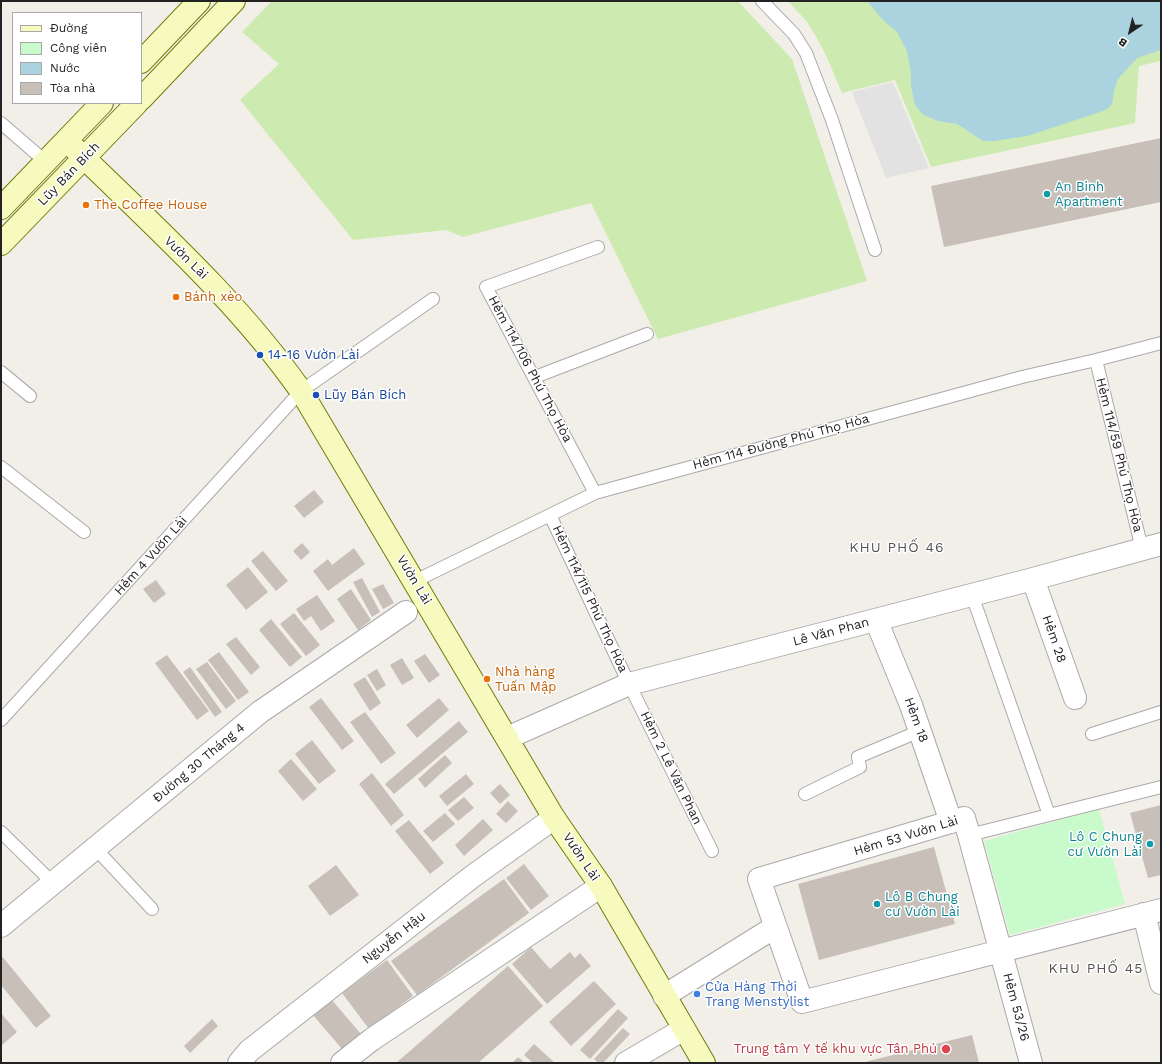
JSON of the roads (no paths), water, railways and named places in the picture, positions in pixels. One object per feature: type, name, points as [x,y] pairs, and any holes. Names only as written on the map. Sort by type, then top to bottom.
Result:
[{"type":"street","points":[[142,61],[199,1]]},
{"type":"street","points":[[142,98],[234,1]]},
{"type":"street","points":[[1,208],[101,104]]},
{"type":"street","name":"Lũy Bán Bích","points":[[1,244],[136,104]]},
{"type":"street","name":"Vườn Lài","points":[[67,141],[226,298],[280,360],[301,391],[415,581],[554,818],[601,886],[704,1063]]},
{"type":"street","name":"Lê Văn Phan","points":[[507,738],[629,684],[1033,579],[1155,550]]},
{"type":"street","name":"Hẻm 28","points":[[1033,579],[1075,698]]},
{"type":"street","name":"Đường 30 Tháng 4","points":[[1,926],[260,712],[406,612]]},
{"type":"street","name":"Hẻm 18","points":[[876,620],[960,829],[1000,951]]},
{"type":"street","name":"Nguyễn Hậu","points":[[239,1063],[249,1051],[448,896],[554,818]]},
{"type":"street","name":"Hẻm 53 Vườn Lài","points":[[960,829],[759,879],[802,1002],[1152,912]]},
{"type":"street","points":[[342,1063],[371,1040],[601,886]]},
{"type":"street","points":[[1152,912],[1161,984]]},
{"type":"street","points":[[664,996],[775,927]]},
{"type":"street","name":"Hẻm 53/26","points":[[1000,951],[1031,1063]]},
{"type":"street","points":[[626,1063],[684,1029]]},
{"type":"lane","points":[[762,1],[794,34],[806,53],[832,120],[875,250]]},
{"type":"lane","points":[[1,123],[46,162]]},
{"type":"lane","name":"Hẻm 114/106 Phú Thọ Hòa","points":[[595,493],[535,377],[486,287],[598,247]]},
{"type":"lane","name":"Hẻm 4 Vườn Lài","points":[[1,720],[301,391],[433,299]]},
{"type":"lane","points":[[535,377],[647,334]]},
{"type":"lane","name":"Hẻm 114 Đường Phú Thọ Hòa","points":[[415,581],[595,493],[1022,377],[1161,343]]},
{"type":"lane","name":"Hẻm 114/59 Phú Thọ Hòa","points":[[1096,360],[1155,550]]},
{"type":"lane","points":[[1,372],[30,396]]},
{"type":"lane","points":[[1,467],[84,532]]},
{"type":"lane","name":"Hẻm 114/115 Phú Thọ Hòa","points":[[550,515],[629,684]]},
{"type":"lane","points":[[972,595],[1049,815]]},
{"type":"lane","name":"Hẻm 2 Lê Văn Phan","points":[[629,684],[712,851]]},
{"type":"lane","points":[[1092,734],[1161,712]]},
{"type":"lane","points":[[805,794],[860,767],[858,757],[920,731]]},
{"type":"lane","name":"Hẻm 53 Vườn Lài","points":[[960,829],[1049,815],[1161,788]]},
{"type":"lane","points":[[1,832],[53,883]]},
{"type":"lane","points":[[96,848],[152,909]]},
{"type":"water","points":[[867,1],[1161,1],[1161,50],[1137,58],[1118,79],[1112,104],[1106,110],[1027,136],[995,141],[983,141],[957,124],[938,121],[924,115],[915,105],[907,51],[897,32],[883,20]]},
{"type":"place","name":"An Binh Apartment","points":[[1047,194]]},
{"type":"place","name":"The Coffee House","points":[[86,205]]},
{"type":"place","name":"Bánh xèo","points":[[176,297]]},
{"type":"place","name":"14-16 Vườn Lài","points":[[260,355]]},
{"type":"place","name":"Lũy Bán Bích","points":[[316,395]]},
{"type":"place","name":"Nhà hàng Tuấn Mập","points":[[487,679]]},
{"type":"place","name":"Lô C Chung cư Vườn Lài","points":[[1150,844]]},
{"type":"place","name":"Lô B Chung cư Vườn Lài","points":[[877,904]]},
{"type":"place","name":"Cửa Hàng Thời Trang Menstylist","points":[[697,994]]},
{"type":"place","name":"Trung tâm Y tế khu vực Tân Phú","points":[[946,1049]]},
{"type":"district","name":"KHU PHỐ 46","points":[[897,548]]},
{"type":"district","name":"KHU PHỐ 45","points":[[1096,969]]}]
